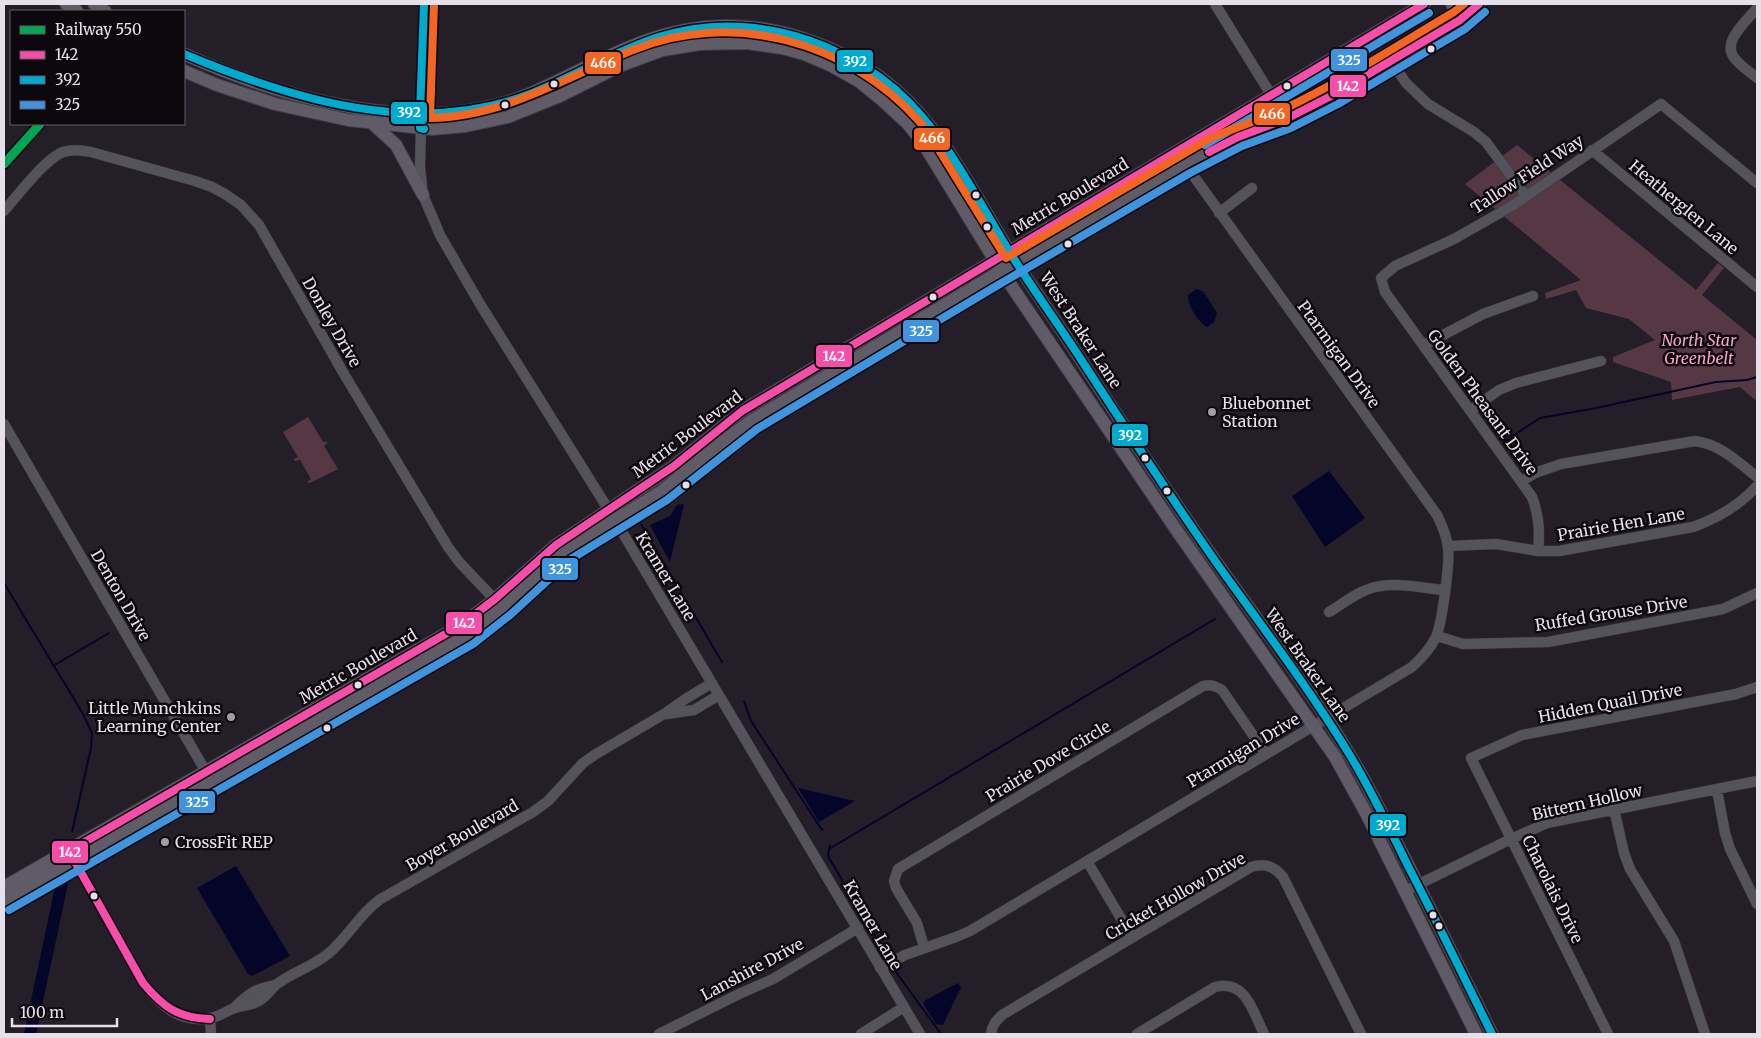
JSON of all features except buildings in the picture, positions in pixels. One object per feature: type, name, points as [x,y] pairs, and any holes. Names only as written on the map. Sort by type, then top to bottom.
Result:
[{"type":"main road","name":"Metric Boulevard","points":[[4,901],[72,856],[209,777],[448,648],[499,604],[556,544],[612,515],[730,419],[806,381],[999,266],[1272,94],[1424,4]]},
{"type":"main road","points":[[1452,4],[1460,20]]},
{"type":"main road","name":"Metric Boulevard","points":[[1013,257],[1238,137],[1286,119],[1333,95],[1460,20],[1479,4]]},
{"type":"main road","name":"West Braker Lane","points":[[185,54],[222,71],[286,93],[321,101],[368,110],[420,113],[469,112],[494,107],[533,93],[592,63],[642,41],[681,30],[722,26],[753,28],[799,37],[836,51],[862,65],[894,88],[927,121],[945,144],[1013,257],[1188,522],[1327,719],[1372,793],[1492,1034]]},
{"type":"main road","points":[[779,48],[782,33]]},
{"type":"main road","points":[[797,52],[799,37]]},
{"type":"main road","name":"West Braker Lane","points":[[185,71],[217,86],[275,104],[348,120],[420,128],[466,126],[508,117],[560,96],[620,66],[663,50],[690,45],[747,43],[779,48],[797,52],[830,65],[860,82],[908,123],[923,143],[999,266],[1086,397],[1175,528],[1314,725],[1352,785],[1476,1034]]},
{"type":"main road","points":[[592,63],[600,76]]},
{"type":"main road","points":[[217,86],[222,71]]},
{"type":"main road","points":[[373,124],[396,145],[423,195]]},
{"type":"main road","points":[[1086,397],[1101,390]]},
{"type":"main road","points":[[1175,528],[1188,522]]},
{"type":"main road","name":"Metric Boulevard","points":[[4,887],[72,856]]},
{"type":"street","name":"Kramer Lane","points":[[424,4],[420,167],[423,195],[440,235],[612,515],[920,1034]]},
{"type":"street","points":[[1215,4],[1286,119]]},
{"type":"street","points":[[1757,8],[1732,38],[1730,50],[1736,60],[1757,78]]},
{"type":"street","points":[[1390,61],[1406,83],[1428,104],[1474,132],[1486,142],[1526,196]]},
{"type":"street","name":"Tallow Field Way","points":[[1381,278],[1395,266],[1454,238],[1512,206],[1661,104],[1757,183]]},
{"type":"street","name":"Donley Drive","points":[[4,211],[45,165],[63,152],[84,150],[195,181],[226,194],[250,214],[276,254],[344,374],[448,547],[460,563],[499,604]]},
{"type":"street","name":"Heatherglen Lane","points":[[1592,150],[1757,287]]},
{"type":"street","name":"Ptarmigan Drive","points":[[880,968],[924,947],[970,931],[1327,719],[1412,667],[1424,657],[1437,636],[1448,546],[1444,529],[1437,515],[1185,164]]},
{"type":"street","points":[[1220,213],[1252,188]]},
{"type":"street","name":"Golden Pheasant Drive","points":[[1381,278],[1385,292],[1532,497],[1538,515],[1540,533],[1538,551]]},
{"type":"street","points":[[1424,345],[1482,314],[1533,296]]},
{"type":"street","points":[[1471,410],[1499,390],[1516,383],[1601,361]]},
{"type":"street","name":"Denton Drive","points":[[4,424],[209,777]]},
{"type":"street","points":[[1522,481],[1542,470],[1561,464],[1695,441],[1706,442],[1732,456],[1757,477]]},
{"type":"street","name":"Prairie Hen Lane","points":[[1448,546],[1496,544],[1538,551],[1559,551],[1693,527],[1735,507],[1757,486]]},
{"type":"street","points":[[1329,612],[1366,590],[1377,587],[1398,586],[1444,590]]},
{"type":"street","name":"Ruffed Grouse Drive","points":[[1437,636],[1463,644],[1548,642],[1724,609],[1757,593]]},
{"type":"street","name":"Boyer Boulevard","points":[[210,1019],[234,1008],[246,995],[258,988],[276,985],[328,954],[357,920],[379,900],[533,812],[548,801],[583,763],[592,756],[664,714],[686,698],[712,683]]},
{"type":"street","name":"Prairie Dove Circle","points":[[924,947],[917,923],[896,888],[894,881],[898,869],[1203,686],[1210,684],[1222,690],[1266,754]]},
{"type":"street","name":"Hidden Quail Drive","points":[[1471,758],[1522,735],[1736,694],[1757,687]]},
{"type":"street","name":"Boyer Boulevard","points":[[664,714],[694,710],[719,695]]},
{"type":"street","name":"Charolais Drive","points":[[1471,758],[1608,1034]]},
{"type":"street","name":"Bittern Hollow","points":[[1406,891],[1511,838],[1547,823],[1757,781]]},
{"type":"street","points":[[1717,790],[1730,849],[1757,904]]},
{"type":"street","points":[[1614,809],[1624,853],[1630,869],[1674,941],[1705,1034]]},
{"type":"street","points":[[72,856],[143,983],[169,1011],[196,1019],[210,1019],[211,1034]]},
{"type":"street","points":[[1087,861],[1132,937]]},
{"type":"street","name":"Cricket Hollow Drive","points":[[991,1034],[992,1027],[1002,1015],[1132,937],[1260,864],[1276,869],[1283,877],[1361,1034]]},
{"type":"street","name":"Lanshire Drive","points":[[659,1034],[773,979],[858,928]]},
{"type":"street","points":[[1137,1034],[1215,987],[1223,985],[1239,990],[1245,996],[1264,1034]]},
{"type":"street","points":[[861,1034],[904,1007]]},
{"type":"green space","name":"North Star Greenbelt","points":[[1517,145],[1696,290],[1718,263],[1724,268],[1702,295],[1757,340],[1757,397],[1755,400],[1740,387],[1672,400],[1671,382],[1613,362],[1613,357],[1655,340],[1629,319],[1586,308],[1576,290],[1546,299],[1545,293],[1581,280],[1465,184]]},
{"type":"green space","points":[[308,417],[323,442],[328,442],[324,446],[338,469],[310,483],[307,482],[311,479],[300,460],[294,461],[298,457],[283,432]]},
{"type":"water","points":[[1197,289],[1204,292],[1217,313],[1214,322],[1207,327],[1197,317],[1189,304],[1188,295]]},
{"type":"water","points":[[1329,471],[1365,518],[1325,547],[1292,496]]},
{"type":"water","points":[[677,505],[684,505],[670,562],[650,525],[670,516]]},
{"type":"water","points":[[798,788],[855,801],[819,822]]},
{"type":"water","points":[[236,866],[290,956],[252,976],[248,974],[197,888]]},
{"type":"water","points":[[958,983],[961,987],[943,1025],[936,1024],[924,1005],[924,1001]]},
{"type":"waterway","points":[[1505,441],[1540,418],[1716,382],[1747,380],[1757,377]]},
{"type":"waterway","points":[[641,524],[722,662]]},
{"type":"waterway","points":[[4,583],[83,714],[92,733],[91,748],[72,832]]},
{"type":"waterway","points":[[829,849],[1215,619]]},
{"type":"waterway","points":[[53,666],[109,633]]},
{"type":"waterway","points":[[744,701],[751,721],[822,830]]},
{"type":"waterway","points":[[830,845],[828,856],[884,951]]},
{"type":"waterway","points":[[30,1034],[62,883]]},
{"type":"waterway","points":[[896,972],[941,1034]]},
{"type":"rail line","name":"550","points":[[4,164],[39,125]]},
{"type":"transit line","name":"392","points":[[424,4],[420,113],[420,128],[424,129]]},
{"type":"transit line","name":"466","points":[[434,4],[430,118],[484,111],[509,103],[534,94],[633,50],[671,38],[710,33],[749,34],[787,40],[824,53],[859,71],[891,94],[919,121],[1006,258],[1209,139],[1284,109],[1328,87],[1454,12],[1464,4]]},
{"type":"transit line","name":"142","points":[[210,1019],[189,1016],[172,1010],[157,999],[143,983],[69,851],[461,625],[495,599],[556,545],[674,466],[742,411],[1424,4]]},
{"type":"transit line","name":"142","points":[[1209,152],[1238,137],[1286,119],[1333,95],[1460,20],[1479,4]]},
{"type":"transit line","name":"325","points":[[9,910],[473,644],[510,615],[571,559],[667,500],[757,429],[1190,173],[1242,146],[1291,128],[1338,104],[1465,29],[1485,12]]},
{"type":"transit line","name":"325","points":[[1205,145],[1429,13]]},
{"type":"transit line","name":"392","points":[[185,54],[267,85],[310,98],[354,107],[399,113],[443,113],[487,107],[530,94],[607,58],[657,38],[683,31],[711,27],[742,27],[784,33],[824,46],[844,55],[880,77],[914,107],[945,146],[1018,265],[1151,467],[1336,733],[1381,811],[1492,1034]]},
{"type":"place","name":"Bluebonnet Station","points":[[1212,412]]},
{"type":"place","name":"Little Munchkins Learning Center","points":[[231,717]]},
{"type":"place","name":"CrossFit REP","points":[[165,842]]}]
